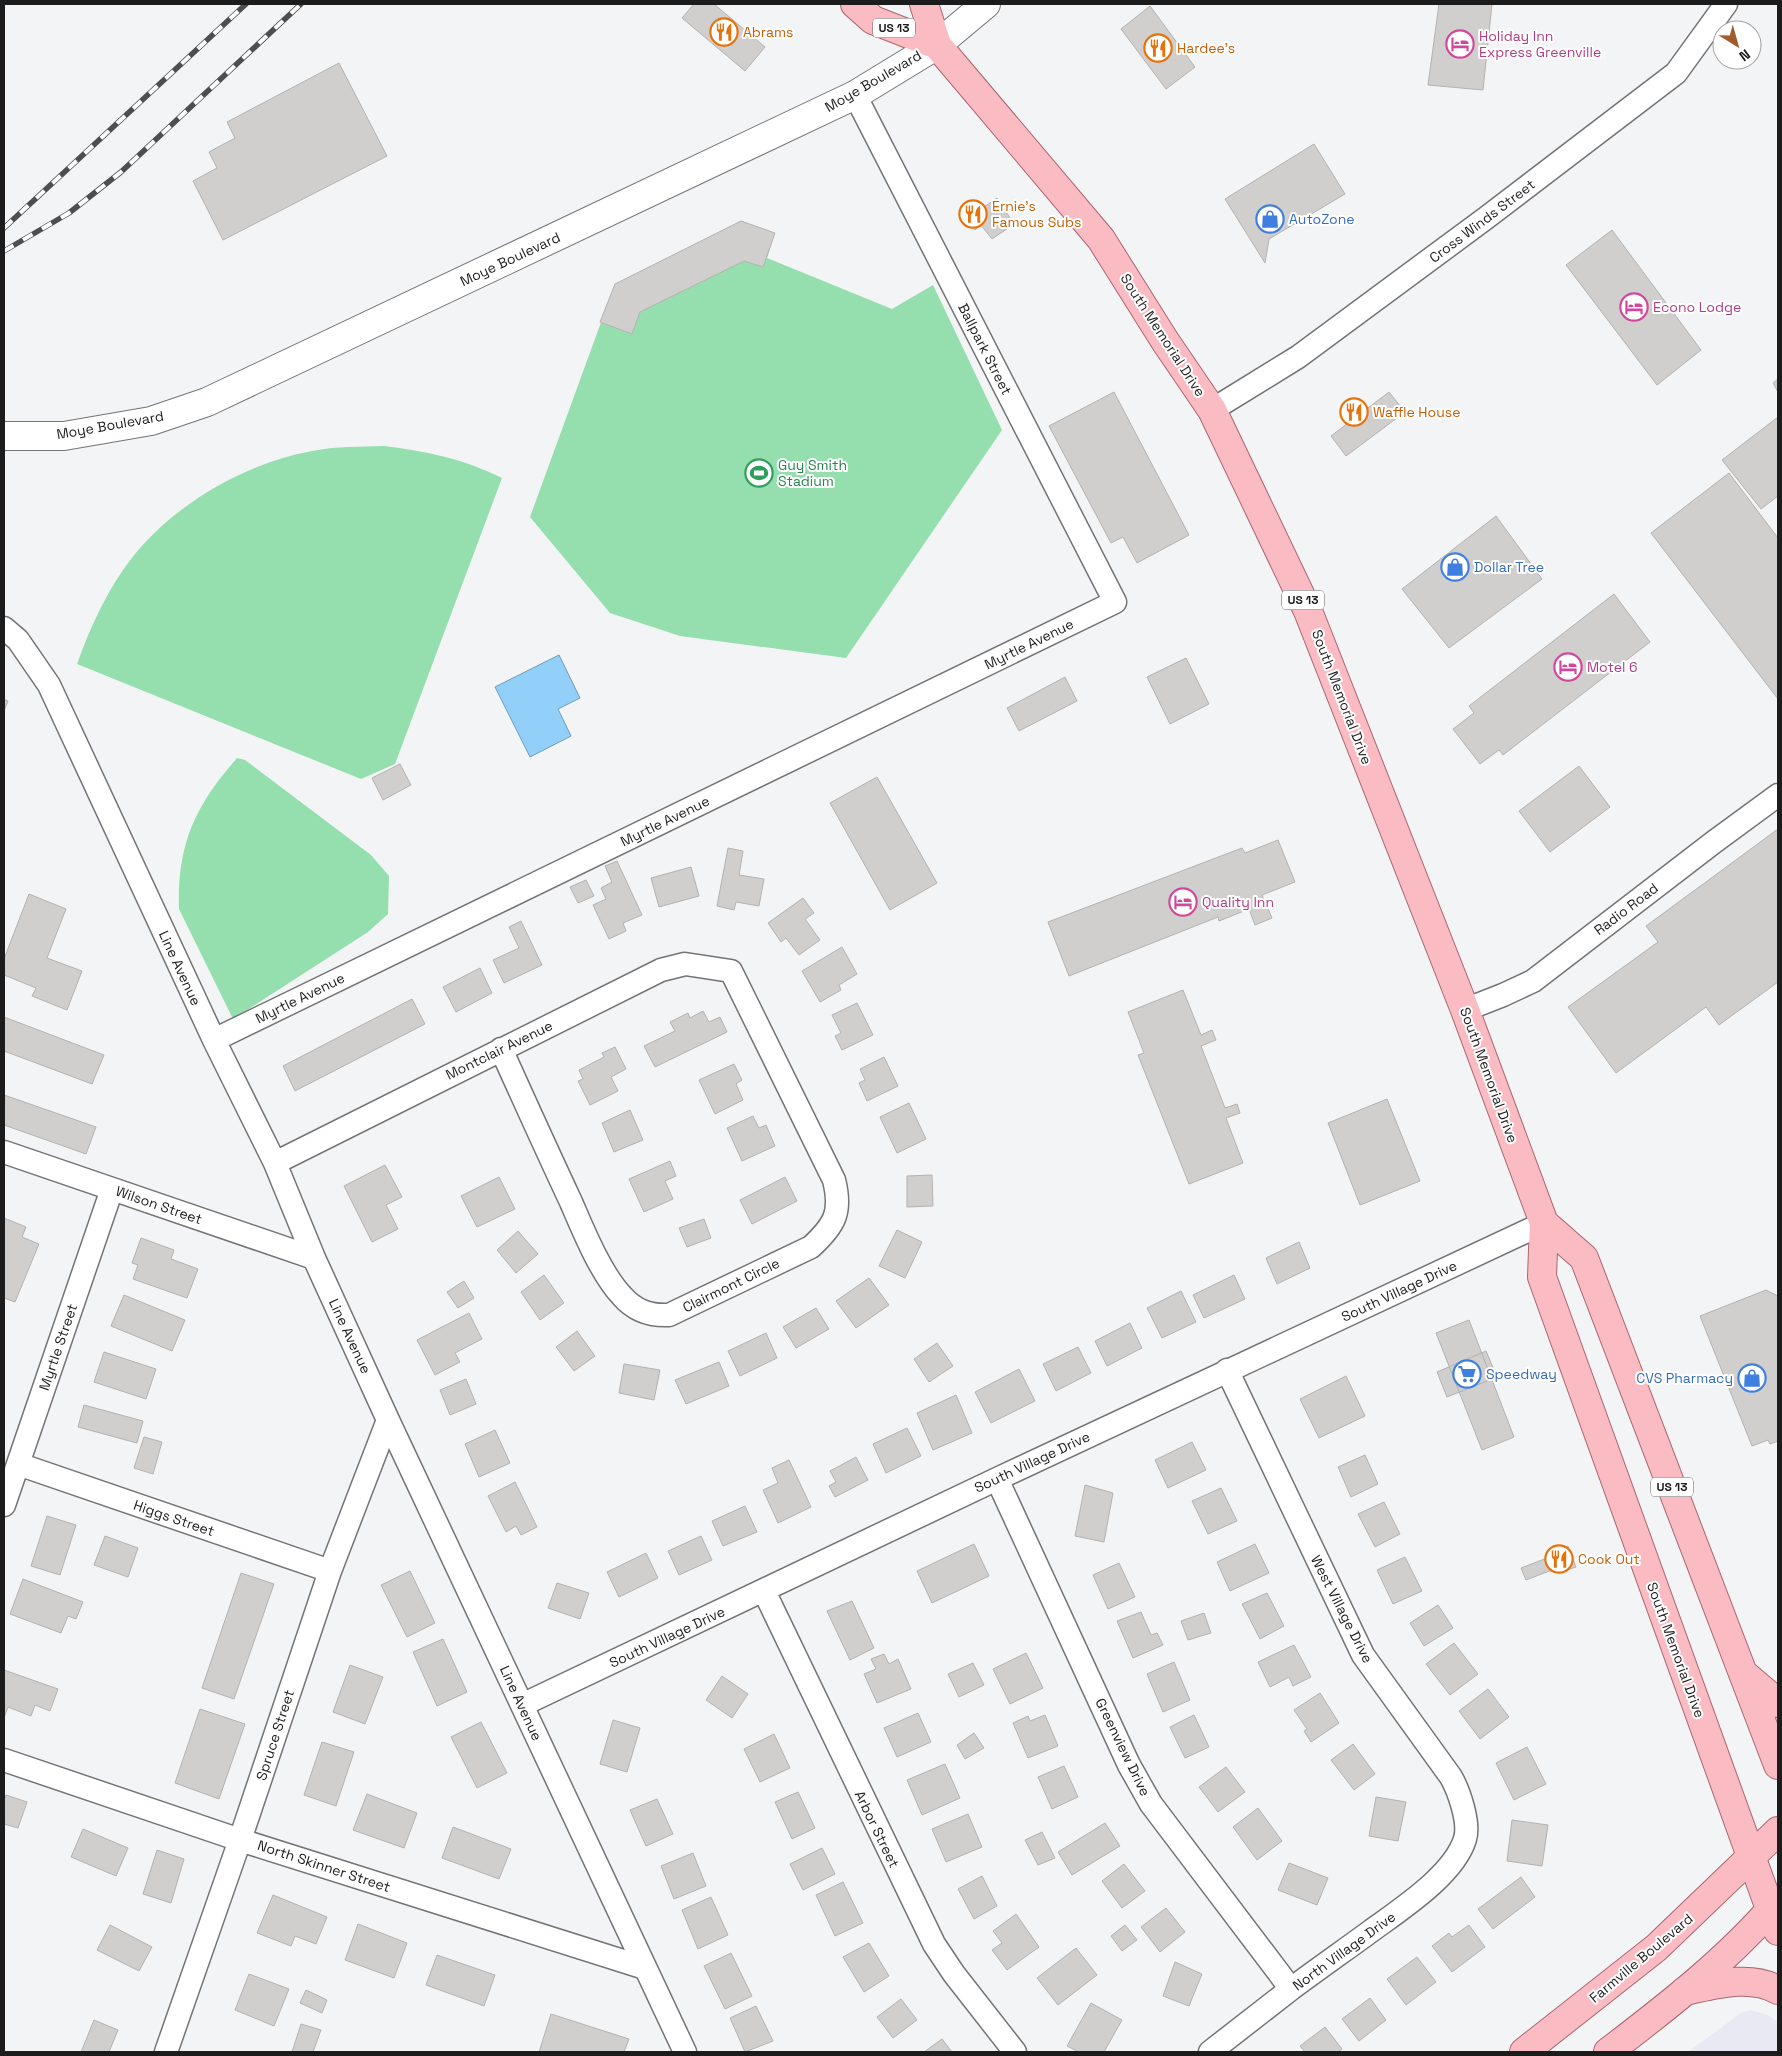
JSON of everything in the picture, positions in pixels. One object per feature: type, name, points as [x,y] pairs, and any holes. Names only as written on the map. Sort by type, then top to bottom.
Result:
[{"type":"main road","name":"South Memorial Drive","points":[[855,4],[873,20],[937,45]]},
{"type":"main road","name":"South Memorial Drive","points":[[924,4],[937,45],[1100,240],[1212,410],[1308,611],[1465,1010],[1544,1223],[1542,1277],[1751,1857],[1776,1914]]},
{"type":"main road","name":"Moye Boulevard","points":[[4,436],[64,436],[151,421],[208,402],[855,95],[937,45],[986,4]]},
{"type":"main road","name":"South Memorial Drive","points":[[1544,1223],[1584,1258],[1778,1765]]},
{"type":"main road","points":[[1744,1675],[1778,1703]]},
{"type":"main road","name":"Farmville Boulevard","points":[[1524,2052],[1656,1948],[1778,1831]]},
{"type":"main road","points":[[1608,2052],[1685,1991],[1776,1914]]},
{"type":"main road","points":[[1685,1991],[1726,1983],[1753,1982],[1778,1990]]},
{"type":"street","name":"Cross Winds Street","points":[[1212,410],[1298,357],[1492,214],[1676,73],[1726,4]]},
{"type":"street","name":"Ballpark Street","points":[[855,95],[1115,602]]},
{"type":"street","name":"Myrtle Avenue","points":[[214,1040],[1115,602]]},
{"type":"street","name":"Line Avenue","points":[[4,628],[18,640],[49,685],[214,1040],[274,1163],[314,1258],[388,1420],[685,2052]]},
{"type":"street","name":"Radio Road","points":[[1465,1010],[1533,981],[1778,795]]},
{"type":"street","name":"Montclair Avenue","points":[[274,1163],[661,970],[685,964],[731,971]]},
{"type":"street","name":"Clairmont Circle","points":[[501,1049],[584,1232],[607,1275],[622,1296],[636,1308],[653,1316],[669,1315],[812,1247],[827,1232],[837,1214],[838,1196],[834,1180],[731,971]]},
{"type":"street","name":"Wilson Street","points":[[4,1152],[314,1258]]},
{"type":"street","name":"Myrtle Street","points":[[4,1505],[112,1189]]},
{"type":"street","name":"South Village Drive","points":[[522,1705],[1228,1370],[1544,1223]]},
{"type":"street","name":"West Village Drive","points":[[1228,1370],[1362,1655],[1451,1777],[1459,1791],[1464,1814],[1466,1838]]},
{"type":"street","name":"Spruce Street","points":[[166,2052],[240,1840],[330,1571],[388,1420]]},
{"type":"street","name":"Higgs Street","points":[[18,1464],[330,1571]]},
{"type":"street","name":"Greenview Drive","points":[[997,1479],[1129,1765],[1151,1804],[1291,1989]]},
{"type":"street","name":"Arbor Street","points":[[764,1591],[934,1944],[954,1974],[1015,2052]]},
{"type":"street","name":"North Skinner Street","points":[[4,1760],[240,1840],[645,1968]]},
{"type":"street","name":"North Village Drive","points":[[1210,2052],[1291,1989],[1418,1897],[1456,1857],[1466,1838]]},
{"type":"shaded area","points":[[1750,2010],[1768,2015],[1778,2022],[1778,2052],[1688,2052],[1741,2013]]},
{"type":"green space","name":"Guy Smith Stadium","points":[[741,221],[775,233],[767,258],[892,309],[933,285],[1002,430],[846,658],[680,636],[610,613],[530,517],[615,284]]},
{"type":"green space","points":[[384,446],[415,450],[459,461],[502,478],[395,764],[361,779],[77,664],[102,606],[126,566],[152,535],[192,502],[238,475],[287,457],[330,448]]},
{"type":"green space","points":[[237,758],[245,760],[371,855],[389,876],[388,914],[368,932],[233,1019],[179,909],[179,886],[185,845],[192,827],[210,793]]},
{"type":"water","points":[[559,655],[580,698],[558,709],[571,736],[530,757],[495,687]]},
{"type":"building","name":"Abrams","points":[[694,4],[714,4],[765,47],[745,71],[682,18]]},
{"type":"building","name":"Holiday Inn Express Greenville","points":[[1439,4],[1492,4],[1483,90],[1428,85]]},
{"type":"building","name":"Hardee's","points":[[1150,6],[1195,67],[1166,89],[1121,29]]},
{"type":"building","points":[[339,63],[387,156],[223,240],[193,181],[217,168],[209,152],[235,138],[227,122]]},
{"type":"building","name":"AutoZone","points":[[1314,144],[1345,194],[1269,239],[1265,263],[1225,199]]},
{"type":"building","points":[[997,198],[1014,224],[992,239],[981,225],[975,230],[968,218]]},
{"type":"building","points":[[741,221],[775,233],[763,267],[744,261],[640,312],[632,334],[600,322],[615,284]]},
{"type":"building","name":"Econo Lodge","points":[[1612,230],[1701,350],[1657,385],[1566,265]]},
{"type":"building","points":[[1778,379],[1778,392],[1773,383]]},
{"type":"building","points":[[1114,392],[1189,535],[1137,563],[1123,537],[1111,543],[1049,426]]},
{"type":"building","points":[[1389,392],[1405,412],[1346,456],[1331,436]]},
{"type":"building","points":[[1778,417],[1778,496],[1761,509],[1722,460]]},
{"type":"building","points":[[1729,473],[1778,538],[1778,699],[1651,533]]},
{"type":"building","points":[[1496,516],[1542,579],[1449,648],[1402,589]]},
{"type":"building","name":"Motel 6","points":[[1614,594],[1650,642],[1503,755],[1499,750],[1480,764],[1453,729],[1474,713],[1469,706]]},
{"type":"building","points":[[1186,658],[1209,704],[1170,724],[1147,677]]},
{"type":"building","points":[[1065,677],[1077,701],[1019,731],[1007,708]]},
{"type":"building","points":[[4,699],[8,701],[4,711]]},
{"type":"building","points":[[400,764],[411,785],[383,800],[372,778]]},
{"type":"building","points":[[1579,766],[1610,807],[1550,852],[1519,811]]},
{"type":"building","points":[[877,777],[937,883],[890,910],[830,803]]},
{"type":"building","points":[[1778,829],[1778,982],[1719,1025],[1706,1007],[1616,1073],[1568,1007],[1658,942],[1646,926]]},
{"type":"building","name":"Quality Inn","points":[[1278,840],[1295,882],[1262,895],[1272,918],[1255,925],[1249,909],[1219,921],[1218,917],[1069,976],[1048,922],[1242,848],[1245,853]]},
{"type":"building","points":[[728,848],[743,851],[739,875],[764,879],[759,906],[736,902],[734,910],[717,906]]},
{"type":"building","points":[[617,861],[642,915],[623,923],[626,931],[609,939],[593,905],[606,899],[601,888],[612,882],[605,866]]},
{"type":"building","points":[[691,867],[699,896],[659,907],[651,878]]},
{"type":"building","points":[[586,880],[594,896],[578,903],[570,887]]},
{"type":"building","points":[[29,894],[66,909],[47,958],[82,971],[67,1010],[32,996],[36,988],[4,975],[4,959]]},
{"type":"building","points":[[803,898],[814,913],[805,919],[820,940],[799,955],[786,938],[781,942],[768,923]]},
{"type":"building","points":[[521,921],[542,965],[504,983],[493,960],[519,948],[509,927]]},
{"type":"building","points":[[842,947],[857,974],[839,985],[841,990],[820,1002],[802,971]]},
{"type":"building","points":[[480,968],[492,993],[456,1012],[443,987]]},
{"type":"building","points":[[1183,990],[1201,1035],[1212,1030],[1216,1040],[1201,1046],[1225,1108],[1237,1104],[1240,1113],[1226,1118],[1243,1163],[1189,1184],[1138,1055],[1144,1053],[1128,1012]]},
{"type":"building","points":[[412,999],[425,1024],[295,1091],[283,1066]]},
{"type":"building","points":[[857,1003],[873,1035],[842,1050],[835,1036],[841,1033],[832,1015]]},
{"type":"building","points":[[703,1011],[709,1022],[720,1017],[727,1032],[655,1067],[644,1046],[675,1031],[670,1022],[688,1013],[690,1018]]},
{"type":"building","points":[[4,1017],[104,1055],[92,1084],[4,1051]]},
{"type":"building","points":[[615,1047],[626,1069],[611,1077],[618,1091],[590,1105],[578,1081],[583,1079],[579,1070],[604,1057],[602,1053]]},
{"type":"building","points":[[884,1057],[898,1086],[867,1101],[859,1083],[865,1080],[860,1069]]},
{"type":"building","points":[[734,1064],[742,1080],[736,1084],[743,1100],[715,1114],[699,1080]]},
{"type":"building","points":[[4,1095],[96,1127],[86,1154],[4,1125]]},
{"type":"building","points":[[1387,1099],[1420,1181],[1360,1205],[1328,1123]]},
{"type":"building","points":[[909,1103],[926,1139],[897,1153],[880,1117]]},
{"type":"building","points":[[630,1110],[643,1140],[614,1152],[602,1123]]},
{"type":"building","points":[[753,1116],[759,1128],[766,1125],[775,1146],[742,1161],[727,1128]]},
{"type":"building","points":[[670,1161],[676,1176],[665,1181],[673,1199],[644,1212],[629,1179]]},
{"type":"building","points":[[385,1165],[402,1197],[386,1205],[398,1229],[372,1242],[344,1186]]},
{"type":"building","points":[[932,1175],[933,1206],[907,1207],[907,1176]]},
{"type":"building","points":[[499,1177],[515,1209],[477,1227],[461,1196]]},
{"type":"building","points":[[785,1177],[797,1201],[752,1224],[740,1200]]},
{"type":"building","points":[[4,1218],[26,1227],[22,1237],[39,1244],[15,1302],[4,1298]]},
{"type":"building","points":[[704,1219],[711,1238],[687,1247],[679,1228]]},
{"type":"building","points":[[897,1230],[922,1242],[905,1278],[879,1266]]},
{"type":"building","points":[[518,1231],[538,1254],[516,1273],[497,1250]]},
{"type":"building","points":[[141,1238],[174,1250],[171,1259],[198,1269],[187,1298],[133,1279],[138,1265],[132,1263]]},
{"type":"building","points":[[1299,1242],[1310,1268],[1277,1284],[1266,1258]]},
{"type":"building","points":[[544,1275],[564,1303],[540,1320],[521,1292]]},
{"type":"building","points":[[1234,1275],[1245,1299],[1204,1318],[1193,1295]]},
{"type":"building","points":[[869,1278],[889,1305],[856,1328],[836,1301]]},
{"type":"building","points":[[464,1281],[474,1298],[458,1308],[447,1292]]},
{"type":"building","name":"CVS Pharmacy","points":[[1766,1290],[1778,1296],[1778,1441],[1770,1444],[1768,1440],[1752,1446],[1700,1316]]},
{"type":"building","points":[[1181,1291],[1196,1322],[1162,1338],[1147,1308]]},
{"type":"building","points":[[124,1295],[185,1320],[172,1351],[111,1326]]},
{"type":"building","points":[[816,1308],[829,1329],[796,1348],[783,1327]]},
{"type":"building","points":[[469,1313],[482,1339],[455,1353],[460,1362],[435,1375],[417,1340]]},
{"type":"building","name":"Speedway","points":[[1469,1320],[1514,1437],[1482,1450],[1436,1333]]},
{"type":"building","points":[[1130,1323],[1142,1348],[1107,1366],[1095,1341]]},
{"type":"building","points":[[577,1331],[595,1356],[574,1371],[556,1347]]},
{"type":"building","points":[[766,1333],[777,1358],[740,1376],[728,1351]]},
{"type":"building","points":[[937,1343],[953,1366],[929,1382],[914,1359]]},
{"type":"building","points":[[1078,1347],[1091,1373],[1056,1391],[1043,1364]]},
{"type":"building","name":"Speedway","points":[[1486,1351],[1497,1377],[1447,1397],[1437,1372]]},
{"type":"building","points":[[104,1352],[156,1369],[146,1399],[94,1382]]},
{"type":"building","points":[[719,1362],[729,1386],[686,1404],[675,1380]]},
{"type":"building","points":[[624,1364],[660,1370],[654,1400],[619,1393]]},
{"type":"building","points":[[1019,1369],[1035,1401],[991,1423],[975,1392]]},
{"type":"building","points":[[1346,1376],[1365,1416],[1319,1438],[1300,1399]]},
{"type":"building","points":[[466,1379],[476,1404],[450,1415],[440,1390]]},
{"type":"building","points":[[956,1395],[972,1433],[933,1450],[917,1413]]},
{"type":"building","points":[[84,1405],[143,1421],[137,1443],[78,1427]]},
{"type":"building","points":[[907,1428],[921,1456],[886,1473],[873,1444]]},
{"type":"building","points":[[495,1430],[510,1463],[479,1477],[465,1444]]},
{"type":"building","points":[[144,1437],[162,1442],[153,1474],[134,1468]]},
{"type":"building","points":[[1192,1442],[1206,1470],[1168,1488],[1155,1460]]},
{"type":"building","points":[[1365,1455],[1378,1484],[1351,1497],[1338,1467]]},
{"type":"building","points":[[856,1457],[868,1480],[835,1497],[829,1486],[836,1482],[830,1471]]},
{"type":"building","points":[[789,1460],[811,1507],[778,1523],[763,1490],[778,1483],[772,1468]]},
{"type":"building","points":[[515,1482],[537,1527],[521,1535],[516,1526],[506,1532],[488,1496]]},
{"type":"building","points":[[1085,1485],[1113,1493],[1104,1542],[1075,1536]]},
{"type":"building","points":[[1221,1488],[1237,1521],[1208,1534],[1192,1501]]},
{"type":"building","points":[[1384,1502],[1400,1534],[1375,1547],[1358,1514]]},
{"type":"building","points":[[745,1506],[757,1532],[723,1546],[712,1521]]},
{"type":"building","points":[[47,1516],[76,1525],[60,1575],[31,1566]]},
{"type":"building","points":[[105,1536],[138,1548],[128,1577],[94,1565]]},
{"type":"building","points":[[701,1536],[712,1560],[679,1575],[668,1551]]},
{"type":"building","points":[[974,1544],[989,1576],[932,1603],[917,1571]]},
{"type":"building","points":[[1255,1544],[1269,1573],[1230,1591],[1217,1562]]},
{"type":"building","name":"Cook Out","points":[[1568,1546],[1576,1567],[1567,1570],[1565,1565],[1526,1580],[1521,1568],[1560,1553],[1559,1550]]},
{"type":"building","points":[[646,1553],[658,1578],[619,1597],[607,1572]]},
{"type":"building","points":[[1405,1557],[1422,1591],[1393,1604],[1377,1570]]},
{"type":"building","points":[[1119,1563],[1135,1597],[1108,1609],[1093,1575]]},
{"type":"building","points":[[410,1571],[435,1623],[407,1637],[381,1585]]},
{"type":"building","points":[[241,1573],[274,1584],[234,1699],[202,1688]]},
{"type":"building","points":[[23,1579],[83,1602],[76,1619],[68,1616],[61,1633],[10,1614]]},
{"type":"building","points":[[557,1583],[589,1593],[580,1619],[548,1608]]},
{"type":"building","points":[[1267,1593],[1284,1626],[1260,1639],[1242,1604]]},
{"type":"building","points":[[852,1601],[874,1648],[850,1660],[827,1611]]},
{"type":"building","points":[[1438,1605],[1453,1628],[1424,1646],[1410,1623]]},
{"type":"building","points":[[1141,1612],[1151,1635],[1157,1633],[1163,1645],[1133,1658],[1117,1621]]},
{"type":"building","points":[[1204,1613],[1211,1633],[1188,1640],[1181,1621]]},
{"type":"building","points":[[443,1639],[467,1692],[437,1706],[413,1652]]},
{"type":"building","points":[[1454,1643],[1478,1674],[1450,1695],[1426,1664]]},
{"type":"building","points":[[1294,1645],[1311,1677],[1293,1686],[1289,1677],[1270,1687],[1258,1662]]},
{"type":"building","points":[[1026,1653],[1043,1688],[1010,1704],[993,1669]]},
{"type":"building","points":[[884,1654],[889,1664],[898,1659],[911,1689],[877,1703],[864,1674],[876,1669],[871,1659]]},
{"type":"building","points":[[1174,1662],[1190,1700],[1163,1712],[1147,1674]]},
{"type":"building","points":[[973,1663],[984,1685],[959,1697],[948,1674]]},
{"type":"building","points":[[350,1665],[383,1677],[365,1724],[333,1712]]},
{"type":"building","points":[[4,1670],[58,1689],[50,1711],[35,1705],[31,1716],[8,1707],[4,1718]]},
{"type":"building","points":[[722,1676],[748,1694],[732,1718],[706,1700]]},
{"type":"building","points":[[1488,1689],[1509,1717],[1480,1739],[1459,1711]]},
{"type":"building","points":[[1320,1693],[1339,1723],[1311,1742],[1304,1731],[1307,1729],[1294,1710]]},
{"type":"building","points":[[200,1709],[245,1724],[219,1799],[175,1783]]},
{"type":"building","points":[[918,1713],[931,1742],[897,1757],[884,1728]]},
{"type":"building","points":[[1045,1715],[1058,1746],[1028,1758],[1013,1723],[1028,1716],[1030,1721]]},
{"type":"building","points":[[1194,1715],[1209,1747],[1185,1758],[1170,1727]]},
{"type":"building","points":[[613,1720],[640,1728],[627,1772],[600,1764]]},
{"type":"building","points":[[481,1722],[507,1773],[477,1788],[451,1737]]},
{"type":"building","points":[[974,1733],[984,1748],[965,1759],[957,1745]]},
{"type":"building","points":[[774,1734],[790,1768],[760,1782],[744,1749]]},
{"type":"building","points":[[322,1742],[354,1752],[336,1806],[304,1795]]},
{"type":"building","points":[[1353,1744],[1375,1774],[1354,1790],[1331,1760]]},
{"type":"building","points":[[1527,1747],[1546,1784],[1514,1800],[1496,1763]]},
{"type":"building","points":[[945,1764],[960,1798],[922,1815],[907,1780]]},
{"type":"building","points":[[1064,1766],[1078,1797],[1052,1809],[1038,1777]]},
{"type":"building","points":[[1226,1767],[1245,1792],[1218,1812],[1199,1787]]},
{"type":"building","points":[[798,1792],[815,1828],[792,1839],[775,1802]]},
{"type":"building","points":[[367,1794],[417,1813],[404,1848],[353,1830]]},
{"type":"building","points":[[6,1795],[27,1802],[18,1828],[4,1824],[4,1800]]},
{"type":"building","points":[[1376,1797],[1406,1802],[1398,1841],[1369,1836]]},
{"type":"building","points":[[657,1799],[673,1834],[646,1846],[630,1810]]},
{"type":"building","points":[[1258,1808],[1282,1841],[1257,1860],[1233,1827]]},
{"type":"building","points":[[968,1814],[982,1847],[946,1862],[932,1829]]},
{"type":"building","points":[[1512,1820],[1548,1825],[1542,1866],[1507,1861]]},
{"type":"building","points":[[1105,1823],[1120,1846],[1072,1875],[1058,1852]]},
{"type":"building","points":[[453,1827],[511,1849],[499,1879],[442,1858]]},
{"type":"building","points":[[83,1829],[128,1848],[116,1876],[71,1857]]},
{"type":"building","points":[[1042,1832],[1055,1858],[1038,1865],[1025,1840]]},
{"type":"building","points":[[822,1848],[835,1874],[803,1890],[790,1864]]},
{"type":"building","points":[[157,1850],[184,1859],[171,1903],[143,1894]]},
{"type":"building","points":[[693,1853],[706,1886],[674,1899],[661,1866]]},
{"type":"building","points":[[1289,1863],[1328,1878],[1317,1905],[1278,1890]]},
{"type":"building","points":[[1124,1864],[1145,1891],[1122,1908],[1102,1881]]},
{"type":"building","points":[[982,1876],[997,1906],[974,1919],[958,1889]]},
{"type":"building","points":[[1521,1877],[1535,1897],[1493,1929],[1478,1909]]},
{"type":"building","points":[[843,1882],[863,1923],[835,1936],[816,1895]]},
{"type":"building","points":[[273,1895],[327,1917],[316,1944],[295,1936],[291,1946],[257,1933]]},
{"type":"building","points":[[711,1897],[728,1935],[698,1949],[682,1910]]},
{"type":"building","points":[[1166,1908],[1185,1932],[1160,1952],[1141,1927]]},
{"type":"building","points":[[1016,1914],[1039,1947],[1007,1970],[992,1950],[1002,1943],[993,1931]]},
{"type":"building","points":[[358,1924],[407,1943],[394,1978],[345,1960]]},
{"type":"building","points":[[110,1925],[152,1947],[139,1971],[97,1950]]},
{"type":"building","points":[[1125,1925],[1137,1940],[1122,1951],[1111,1936]]},
{"type":"building","points":[[1469,1925],[1485,1947],[1452,1972],[1432,1946],[1449,1933],[1452,1937]]},
{"type":"building","points":[[869,1943],[889,1976],[864,1992],[843,1957]]},
{"type":"building","points":[[1076,1948],[1097,1975],[1058,2005],[1037,1978]]},
{"type":"building","points":[[731,1953],[752,1996],[725,2009],[704,1966]]},
{"type":"building","points":[[437,1955],[495,1975],[484,2006],[426,1985]]},
{"type":"building","points":[[1417,1957],[1436,1982],[1406,2005],[1387,1979]]},
{"type":"building","points":[[1175,1962],[1202,1974],[1189,2006],[1163,1996]]},
{"type":"building","points":[[249,1974],[289,1989],[274,2026],[235,2010]]},
{"type":"building","points":[[306,1990],[327,2000],[322,2013],[300,2003]]},
{"type":"building","points":[[1370,1998],[1386,2020],[1359,2041],[1342,2019]]},
{"type":"building","points":[[901,1999],[917,2020],[893,2038],[877,2017]]},
{"type":"building","points":[[1091,2003],[1122,2020],[1104,2052],[1079,2052],[1067,2046]]},
{"type":"building","points":[[756,2006],[773,2041],[745,2052],[730,2018]]},
{"type":"building","points":[[551,2014],[629,2039],[624,2052],[539,2052]]},
{"type":"building","points":[[94,2020],[118,2030],[109,2052],[81,2052]]},
{"type":"building","points":[[301,2024],[321,2030],[313,2052],[292,2052]]},
{"type":"building","points":[[1325,2027],[1342,2049],[1338,2052],[1305,2052],[1300,2046]]},
{"type":"building","points":[[942,2039],[952,2052],[924,2052]]},
{"type":"railway","points":[[4,228],[246,4]]},
{"type":"railway","points":[[4,251],[69,213],[121,172],[301,4]]},
{"type":"place","name":"Abrams","points":[[724,32]]},
{"type":"place","name":"Holiday Inn Express Greenville","points":[[1460,44]]},
{"type":"place","name":"Hardee's","points":[[1158,48]]},
{"type":"place","name":"Ernie’s Famous Subs","points":[[973,214]]},
{"type":"place","name":"AutoZone","points":[[1270,219]]},
{"type":"place","name":"Econo Lodge","points":[[1634,307]]},
{"type":"place","name":"Waffle House","points":[[1354,412]]},
{"type":"place","name":"Guy Smith Stadium","points":[[759,473]]},
{"type":"place","name":"Dollar Tree","points":[[1455,567]]},
{"type":"place","name":"Motel 6","points":[[1568,667]]},
{"type":"place","name":"Quality Inn","points":[[1183,902]]},
{"type":"place","name":"Speedway","points":[[1467,1374]]},
{"type":"place","name":"CVS Pharmacy","points":[[1752,1378]]},
{"type":"place","name":"Cook Out","points":[[1559,1559]]}]
